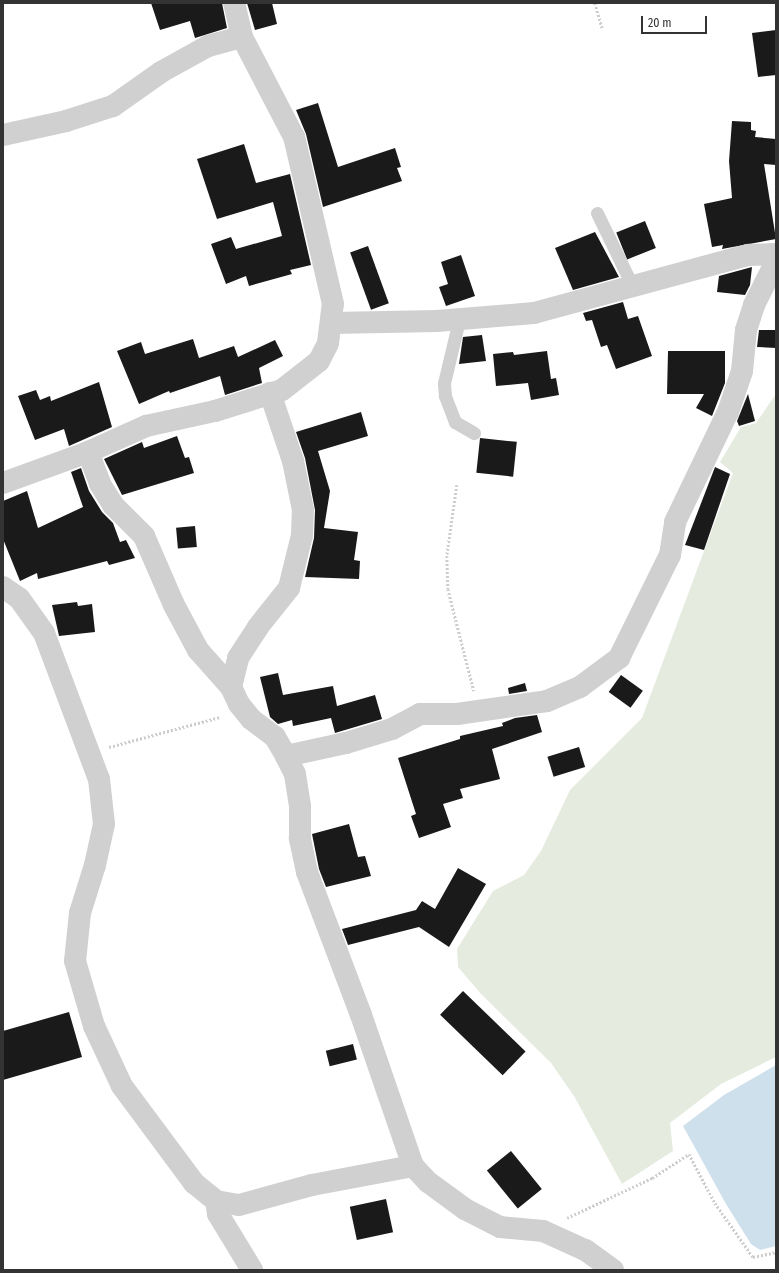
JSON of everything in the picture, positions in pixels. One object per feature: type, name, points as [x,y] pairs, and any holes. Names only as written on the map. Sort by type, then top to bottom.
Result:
[{"type":"street","points":[[3,483],[88,452],[146,426],[215,411],[282,390],[319,361],[331,336],[333,304],[294,136],[242,37],[234,3]]},
{"type":"street","points":[[3,135],[66,121],[113,106],[160,72],[208,46],[242,37]]},
{"type":"street","points":[[332,323],[459,320],[534,313],[748,255],[776,254]]},
{"type":"street","points":[[286,756],[346,743],[392,730],[420,714],[457,714],[547,701],[580,687],[619,658],[670,555],[674,522],[728,412],[742,371],[746,330],[754,305],[776,261]]},
{"type":"street","points":[[231,687],[238,658],[258,627],[289,588],[302,535],[303,510],[293,461],[270,393]]},
{"type":"street","points":[[88,452],[100,484],[114,505],[144,536],[174,605],[198,650],[231,687],[244,710],[274,737],[295,774],[300,806],[300,838],[307,872],[364,1022],[413,1166],[428,1182],[465,1209],[500,1226],[543,1231],[584,1250],[612,1270]]},
{"type":"street","points":[[3,587],[20,598],[44,633],[99,779],[104,824],[95,865],[80,913],[75,961],[94,1026],[122,1086],[194,1184],[216,1201],[238,1205],[312,1186],[413,1166]]},
{"type":"street","points":[[216,1201],[218,1214],[252,1270]]},
{"type":"lane","points":[[597,213],[633,287]]},
{"type":"lane","points":[[459,320],[444,383],[445,396],[455,422],[474,433]]},
{"type":"path","points":[[595,3],[602,28]]},
{"type":"path","points":[[458,485],[446,556],[448,589],[479,711]]},
{"type":"path","points":[[89,752],[244,710]]},
{"type":"path","points":[[543,1231],[652,1178],[689,1154],[715,1203],[753,1257],[776,1252]]},
{"type":"shaded area","points":[[776,394],[776,1057],[721,1084],[670,1123],[673,1151],[622,1184],[574,1096],[551,1063],[481,994],[458,967],[457,949],[493,891],[524,875],[541,851],[570,790],[642,718],[733,473],[720,462],[741,427],[756,423]]},
{"type":"water","points":[[776,1065],[776,1246],[760,1250],[751,1244],[726,1204],[683,1126],[724,1095]]},
{"type":"building","points":[[151,3],[222,3],[227,28],[195,38],[190,21],[160,30]]},
{"type":"building","points":[[247,3],[272,3],[277,24],[255,30]]},
{"type":"building","points":[[776,30],[776,75],[758,77],[752,33]]},
{"type":"building","points":[[318,103],[338,167],[395,148],[401,167],[397,168],[402,181],[323,207],[306,134],[296,110]]},
{"type":"building","points":[[732,121],[751,122],[751,130],[756,131],[755,137],[776,139],[776,165],[764,164],[776,239],[722,249],[723,245],[712,247],[704,204],[732,198],[729,161]]},
{"type":"building","points":[[244,144],[256,183],[290,174],[311,265],[290,270],[292,274],[249,286],[246,276],[226,284],[211,244],[231,237],[236,249],[282,236],[273,202],[217,219],[197,159]]},
{"type":"building","points":[[645,221],[656,248],[627,260],[616,233]]},
{"type":"building","points":[[595,232],[619,277],[573,290],[555,248]]},
{"type":"building","points":[[368,246],[389,303],[371,310],[350,252]]},
{"type":"building","points":[[461,255],[475,296],[446,306],[439,287],[448,284],[441,262]]},
{"type":"building","points":[[752,267],[750,285],[745,295],[717,292],[719,276]]},
{"type":"building","points":[[623,302],[628,319],[638,316],[652,356],[616,369],[607,345],[601,347],[592,320],[586,321],[583,313]]},
{"type":"building","points":[[759,330],[776,330],[776,348],[757,347]]},
{"type":"building","points":[[482,335],[486,361],[459,364],[463,337]]},
{"type":"building","points":[[193,339],[199,358],[234,346],[238,357],[275,340],[283,356],[259,368],[262,383],[225,395],[220,376],[170,393],[169,391],[139,404],[117,351],[141,342],[145,354]]},
{"type":"building","points":[[547,351],[551,379],[556,378],[559,395],[531,400],[528,383],[496,386],[493,354],[513,352],[514,355]]},
{"type":"building","points":[[668,351],[725,351],[725,383],[712,416],[696,408],[704,394],[667,394]]},
{"type":"building","points":[[99,382],[112,427],[69,446],[64,429],[35,440],[18,396],[36,390],[40,400],[50,396],[51,401]]},
{"type":"building","points":[[748,394],[755,421],[739,426],[737,421]]},
{"type":"building","points":[[361,412],[368,436],[318,451],[330,491],[324,528],[358,532],[354,560],[360,561],[359,579],[305,577],[314,538],[315,510],[305,458],[296,432]]},
{"type":"building","points":[[177,436],[185,458],[189,457],[194,473],[122,495],[104,459],[142,442],[144,448]]},
{"type":"building","points":[[480,438],[517,442],[513,477],[476,473]]},
{"type":"building","points":[[715,467],[730,474],[704,550],[685,545]]},
{"type":"building","points":[[81,468],[89,491],[102,512],[113,523],[120,542],[126,540],[135,558],[109,565],[107,561],[38,579],[37,573],[20,581],[3,539],[3,501],[27,491],[38,528],[83,507],[71,472]]},
{"type":"building","points":[[195,526],[197,547],[178,549],[176,528]]},
{"type":"building","points":[[77,602],[78,606],[92,604],[95,632],[59,636],[52,605]]},
{"type":"building","points":[[278,673],[283,695],[333,686],[337,706],[375,695],[382,719],[335,733],[331,718],[293,726],[292,720],[278,724],[270,717],[260,677]]},
{"type":"building","points":[[621,675],[643,691],[630,708],[609,692]]},
{"type":"building","points":[[525,683],[527,691],[509,694],[508,688]]},
{"type":"building","points":[[537,715],[542,732],[492,749],[500,779],[460,789],[463,798],[443,804],[451,827],[419,838],[411,816],[416,814],[398,758],[460,739],[460,736],[503,726],[502,723],[515,718]]},
{"type":"building","points":[[579,747],[585,767],[554,777],[547,757]]},
{"type":"building","points":[[349,824],[358,857],[365,856],[371,876],[326,887],[319,869],[312,834]]},
{"type":"building","points":[[458,868],[486,884],[449,947],[419,927],[348,945],[342,929],[416,910],[422,901],[435,909]]},
{"type":"building","points":[[463,991],[526,1051],[503,1075],[440,1015]]},
{"type":"building","points":[[69,1012],[82,1057],[3,1080],[3,1031]]},
{"type":"building","points":[[353,1044],[357,1060],[330,1066],[326,1051]]},
{"type":"building","points":[[511,1151],[542,1189],[518,1209],[487,1171]]},
{"type":"building","points":[[386,1199],[393,1232],[357,1240],[350,1207]]}]
